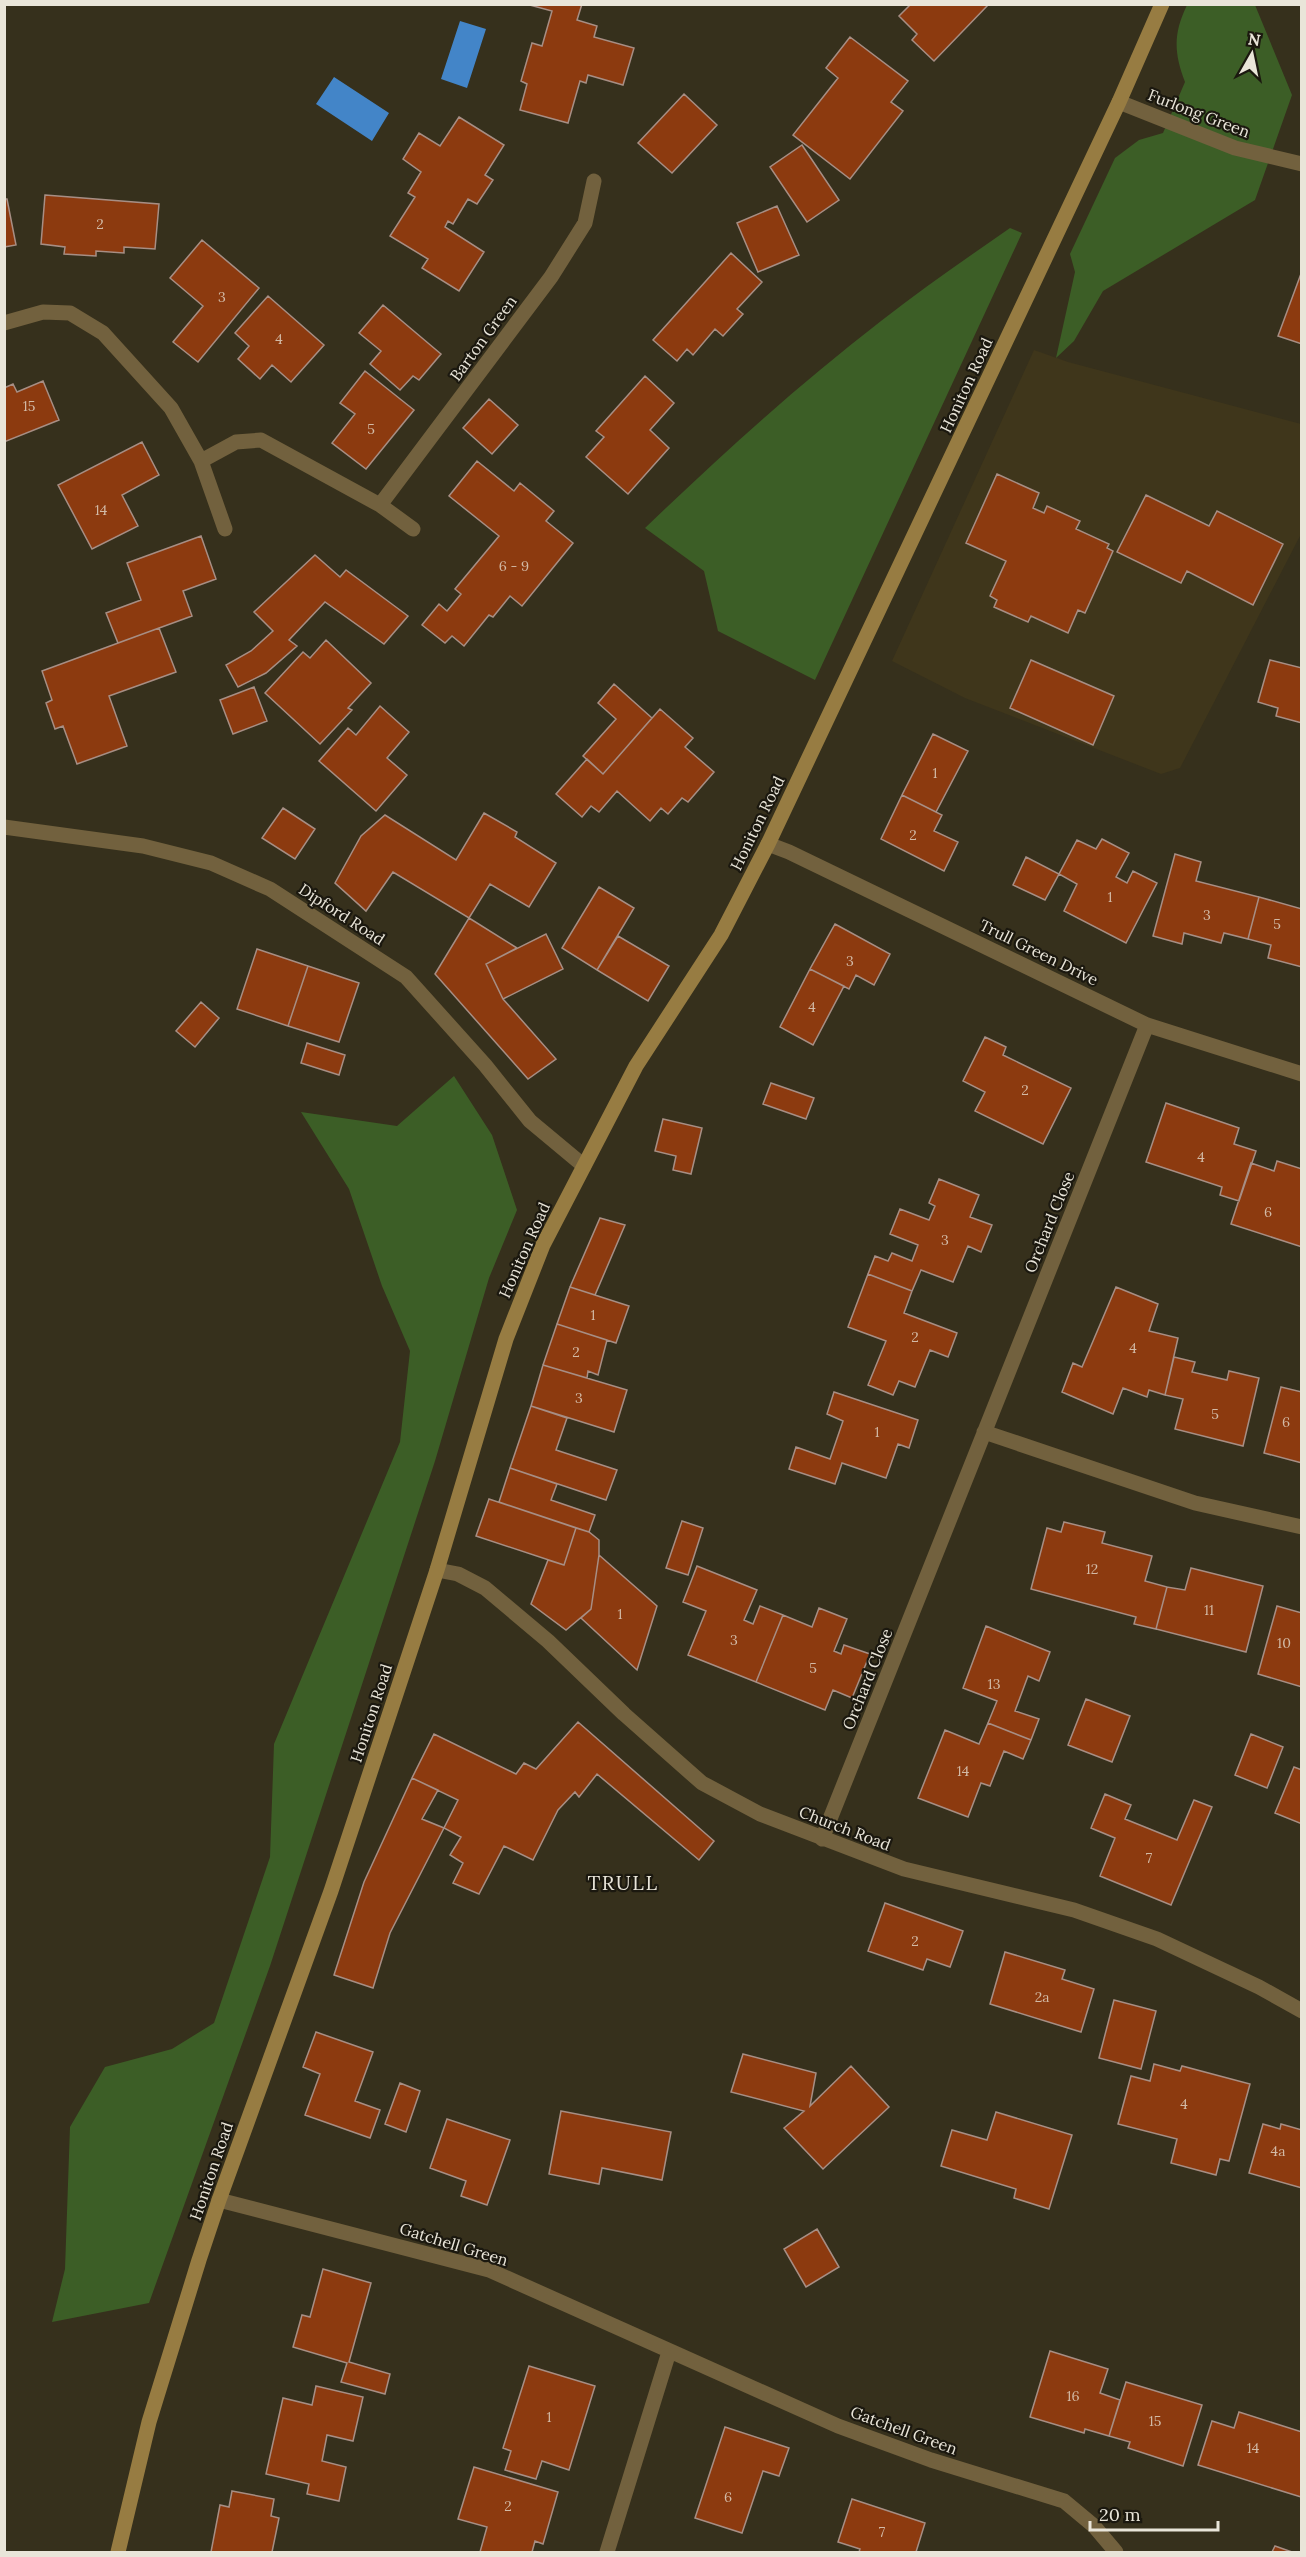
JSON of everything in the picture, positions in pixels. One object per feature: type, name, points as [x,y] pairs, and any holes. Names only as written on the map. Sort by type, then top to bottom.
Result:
[{"type":"street","name":"Honiton Road","points":[[118,2553],[149,2422],[219,2200],[331,1892],[437,1570],[506,1339],[543,1245],[636,1066],[721,935],[768,844],[1119,102],[1162,4]]},
{"type":"street","name":"Furlong Green","points":[[1119,102],[1234,148],[1302,164]]},
{"type":"street","name":"Barton Green","points":[[380,505],[551,277],[585,223],[594,181]]},
{"type":"street","points":[[4,323],[43,312],[70,313],[103,333],[171,408],[201,461],[225,529]]},
{"type":"street","points":[[201,461],[236,442],[261,440],[380,505],[413,529]]},
{"type":"street","name":"Dipford Road","points":[[4,827],[143,846],[211,863],[270,889],[406,977],[485,1065],[530,1121],[584,1166]]},
{"type":"street","name":"Trull Green Drive","points":[[768,844],[789,852],[1147,1025],[1302,1074]]},
{"type":"street","name":"Orchard Close","points":[[822,1839],[1147,1025]]},
{"type":"street","points":[[984,1432],[1195,1503],[1302,1527]]},
{"type":"street","name":"Church Road","points":[[437,1570],[458,1574],[485,1588],[548,1641],[624,1714],[702,1783],[760,1814],[904,1869],[1074,1910],[1157,1939],[1259,1987],[1302,2011]]},
{"type":"street","name":"Gatchell Green","points":[[219,2200],[489,2270],[838,2426],[931,2460],[1064,2501],[1094,2526],[1116,2553]]},
{"type":"street","points":[[607,2553],[669,2352]]},
{"type":"shaded area","points":[[1034,350],[1068,362],[1301,424],[1301,534],[1180,768],[1161,774],[965,698],[892,661]]},
{"type":"green space","points":[[1187,5],[1255,5],[1292,95],[1255,200],[1103,291],[1074,341],[1056,358],[1075,272],[1070,254],[1115,158],[1139,140],[1163,133],[1185,82],[1177,53],[1177,34]]},
{"type":"green space","points":[[1010,228],[1022,233],[815,680],[718,631],[704,571],[645,528],[731,447],[850,345]]},
{"type":"green space","points":[[454,1076],[492,1135],[517,1210],[489,1278],[435,1461],[270,1966],[149,2303],[52,2322],[65,2269],[70,2127],[105,2067],[172,2049],[214,2023],[270,1857],[274,1744],[400,1442],[410,1351],[382,1286],[349,1189],[301,1112],[397,1126]]},
{"type":"water","points":[[460,21],[486,29],[467,88],[441,79]]},
{"type":"water","points":[[334,77],[389,113],[372,141],[316,104]]},
{"type":"building","points":[[526,4],[582,4],[577,20],[597,26],[594,37],[634,48],[623,85],[588,75],[586,83],[580,81],[568,123],[520,110],[527,84],[521,81],[532,43],[542,46],[552,11]]},
{"type":"building","points":[[911,4],[989,4],[934,61],[912,40],[917,34],[899,16]]},
{"type":"building","points":[[850,37],[908,81],[891,102],[903,111],[850,179],[793,135],[838,78],[826,68]]},
{"type":"building","points":[[684,94],[717,125],[672,173],[638,143]]},
{"type":"building","points":[[459,117],[504,145],[485,175],[493,180],[477,204],[468,199],[453,224],[448,221],[445,227],[484,252],[459,291],[422,268],[428,259],[390,236],[415,197],[408,193],[421,172],[403,159],[419,133],[440,146]]},
{"type":"building","points":[[802,145],[839,200],[807,222],[770,167]]},
{"type":"building","points":[[45,195],[159,204],[155,249],[124,247],[124,253],[96,251],[96,256],[64,254],[65,247],[41,244]]},
{"type":"building","points":[[4,199],[7,199],[16,245],[4,247]]},
{"type":"building","points":[[777,206],[799,255],[758,272],[737,223]]},
{"type":"building","points":[[202,240],[259,288],[198,362],[173,342],[203,306],[170,278]]},
{"type":"building","points":[[731,253],[762,282],[737,309],[743,314],[723,336],[715,329],[693,355],[687,349],[677,361],[653,340]]},
{"type":"building","points":[[1302,271],[1302,344],[1278,336]]},
{"type":"building","points":[[268,296],[324,345],[291,382],[272,365],[260,379],[238,359],[249,346],[235,333]]},
{"type":"building","points":[[383,305],[441,354],[419,380],[413,376],[400,390],[370,364],[381,351],[359,333]]},
{"type":"building","points":[[365,371],[414,410],[366,469],[332,443],[355,414],[340,403]]},
{"type":"building","points":[[645,376],[674,403],[650,430],[669,448],[628,494],[586,457],[604,437],[596,431]]},
{"type":"building","points":[[43,381],[59,420],[4,442],[4,388],[13,384],[17,392]]},
{"type":"building","points":[[489,399],[518,425],[492,454],[463,428]]},
{"type":"building","points":[[142,442],[159,475],[122,495],[138,526],[92,549],[58,485]]},
{"type":"building","points":[[477,461],[514,491],[520,483],[554,511],[546,521],[573,543],[522,606],[510,596],[493,617],[489,615],[464,646],[452,636],[445,643],[422,625],[439,604],[447,611],[461,594],[455,589],[499,536],[449,496]]},
{"type":"building","points":[[997,474],[1039,493],[1033,508],[1044,513],[1047,506],[1080,521],[1076,529],[1109,544],[1107,548],[1113,551],[1085,613],[1078,610],[1068,633],[1031,616],[1028,622],[994,607],[997,600],[990,596],[1006,561],[966,543]]},
{"type":"building","points":[[1146,495],[1209,526],[1217,511],[1283,544],[1253,605],[1187,571],[1181,583],[1117,552]]},
{"type":"building","points":[[201,536],[216,579],[183,591],[192,616],[118,643],[106,613],[141,600],[127,563]]},
{"type":"building","points":[[315,555],[340,577],[346,570],[408,616],[384,644],[325,602],[289,640],[297,646],[266,673],[238,687],[226,665],[251,651],[273,631],[254,612]]},
{"type":"building","points":[[159,628],[176,672],[109,696],[127,746],[77,764],[63,726],[55,729],[46,703],[52,700],[42,671]]},
{"type":"building","points":[[326,640],[371,683],[348,708],[352,710],[320,744],[265,693],[303,652],[310,658]]},
{"type":"building","points":[[1031,660],[1114,696],[1093,745],[1010,708]]},
{"type":"building","points":[[1270,660],[1302,668],[1302,723],[1276,716],[1278,708],[1258,702]]},
{"type":"building","points":[[614,684],[652,718],[603,774],[583,756],[616,719],[598,703]]},
{"type":"building","points":[[254,687],[267,721],[233,734],[220,700]]},
{"type":"building","points":[[380,706],[409,732],[387,758],[407,775],[376,811],[319,761],[348,728],[356,735]]},
{"type":"building","points":[[660,709],[693,738],[685,747],[714,772],[688,802],[682,798],[668,814],[661,808],[650,821],[617,791],[599,812],[591,806],[582,817],[556,794],[587,759],[603,774]]},
{"type":"building","points":[[933,734],[968,751],[936,812],[902,795]]},
{"type":"building","points":[[902,795],[942,815],[934,831],[958,842],[944,871],[881,839]]},
{"type":"building","points":[[283,808],[315,829],[295,859],[262,838]]},
{"type":"building","points":[[484,813],[517,832],[515,837],[556,863],[529,907],[490,884],[469,918],[393,872],[366,911],[335,883],[361,836],[385,815],[456,860]]},
{"type":"building","points":[[1102,839],[1129,853],[1116,877],[1127,883],[1133,871],[1157,883],[1126,943],[1064,911],[1077,884],[1059,874],[1077,840],[1096,849]]},
{"type":"building","points":[[1175,854],[1201,862],[1196,881],[1259,897],[1248,939],[1224,933],[1221,943],[1184,933],[1182,944],[1153,936]]},
{"type":"building","points":[[1026,857],[1059,874],[1045,900],[1013,885]]},
{"type":"building","points":[[599,887],[634,908],[597,970],[562,948]]},
{"type":"building","points":[[1259,897],[1302,909],[1302,967],[1268,958],[1271,945],[1248,939]]},
{"type":"building","points":[[469,918],[517,948],[486,964],[503,999],[556,1059],[528,1079],[435,974]]},
{"type":"building","points":[[835,924],[890,954],[874,985],[856,975],[849,989],[810,969]]},
{"type":"building","points":[[546,934],[563,969],[503,999],[486,964]]},
{"type":"building","points":[[618,936],[669,966],[648,1001],[597,970]]},
{"type":"building","points":[[257,949],[308,966],[288,1026],[237,1009]]},
{"type":"building","points":[[308,966],[359,983],[339,1042],[288,1026]]},
{"type":"building","points":[[810,969],[844,986],[813,1045],[780,1027]]},
{"type":"building","points":[[201,1002],[219,1018],[195,1047],[176,1031]]},
{"type":"building","points":[[985,1037],[1006,1047],[1003,1055],[1071,1088],[1043,1144],[975,1111],[985,1092],[963,1081]]},
{"type":"building","points":[[307,1043],[345,1055],[339,1075],[301,1063]]},
{"type":"building","points":[[771,1083],[814,1098],[806,1119],[763,1104]]},
{"type":"building","points":[[1166,1103],[1239,1128],[1234,1144],[1256,1151],[1239,1201],[1220,1195],[1222,1187],[1146,1162]]},
{"type":"building","points":[[663,1119],[702,1128],[691,1174],[673,1170],[676,1156],[655,1151]]},
{"type":"building","points":[[1277,1161],[1302,1169],[1302,1247],[1231,1224],[1251,1163],[1274,1171]]},
{"type":"building","points":[[939,1179],[979,1195],[970,1217],[992,1225],[981,1252],[968,1246],[953,1282],[921,1270],[912,1291],[868,1274],[875,1256],[888,1261],[892,1253],[912,1261],[918,1245],[890,1234],[900,1209],[929,1220],[935,1206],[929,1203]]},
{"type":"building","points":[[600,1218],[625,1225],[595,1295],[570,1287]]},
{"type":"building","points":[[868,1274],[912,1291],[904,1313],[957,1333],[948,1357],[930,1350],[915,1387],[899,1381],[893,1395],[868,1385],[886,1341],[848,1327]]},
{"type":"building","points":[[570,1287],[629,1306],[616,1343],[557,1324]]},
{"type":"building","points":[[1116,1287],[1158,1304],[1149,1331],[1178,1338],[1165,1395],[1149,1390],[1147,1397],[1123,1388],[1113,1414],[1062,1392],[1073,1363],[1082,1367]]},
{"type":"building","points":[[557,1324],[607,1340],[598,1375],[588,1371],[587,1378],[543,1365]]},
{"type":"building","points":[[1174,1357],[1195,1362],[1192,1372],[1227,1380],[1229,1371],[1259,1378],[1243,1446],[1175,1429],[1183,1399],[1165,1395]]},
{"type":"building","points":[[543,1365],[627,1390],[614,1432],[531,1406]]},
{"type":"building","points":[[1281,1387],[1302,1392],[1302,1463],[1264,1453]]},
{"type":"building","points":[[834,1392],[918,1420],[909,1448],[898,1444],[886,1478],[842,1463],[835,1484],[789,1469],[796,1447],[830,1459],[843,1421],[827,1414]]},
{"type":"building","points":[[531,1406],[567,1418],[556,1450],[617,1470],[606,1500],[510,1468]]},
{"type":"building","points":[[510,1468],[557,1484],[551,1500],[595,1515],[589,1532],[499,1502]]},
{"type":"building","points":[[489,1499],[576,1528],[564,1565],[476,1536]]},
{"type":"building","points":[[682,1521],[703,1528],[688,1575],[666,1568]]},
{"type":"building","points":[[1064,1522],[1105,1532],[1102,1543],[1152,1556],[1145,1581],[1167,1587],[1156,1629],[1134,1624],[1136,1617],[1031,1589],[1047,1528],[1061,1532]]},
{"type":"building","points":[[576,1528],[589,1532],[599,1540],[599,1555],[591,1609],[566,1630],[531,1604],[548,1560],[564,1565]]},
{"type":"building","points":[[599,1555],[657,1606],[637,1670],[581,1618],[591,1609]]},
{"type":"building","points":[[697,1566],[757,1590],[744,1620],[753,1624],[760,1606],[783,1615],[756,1682],[688,1655],[706,1611],[683,1602]]},
{"type":"building","points":[[1191,1568],[1263,1586],[1246,1652],[1156,1629],[1167,1587],[1185,1590]]},
{"type":"building","points":[[1277,1606],[1302,1613],[1302,1687],[1258,1674]]},
{"type":"building","points":[[819,1608],[847,1619],[834,1651],[841,1654],[844,1645],[870,1654],[852,1698],[833,1690],[825,1710],[756,1682],[783,1615],[812,1627]]},
{"type":"building","points":[[986,1626],[1050,1652],[1039,1681],[1028,1676],[1015,1711],[1039,1719],[1031,1740],[988,1723],[997,1701],[963,1688]]},
{"type":"building","points":[[1086,1699],[1130,1716],[1112,1762],[1068,1745]]},
{"type":"building","points":[[578,1722],[714,1841],[699,1860],[597,1774],[579,1797],[575,1792],[558,1810],[533,1860],[504,1846],[479,1894],[453,1883],[463,1863],[450,1855],[461,1837],[444,1828],[458,1800],[412,1778],[434,1734],[516,1774],[524,1763],[536,1769]]},
{"type":"building","points":[[988,1723],[1031,1740],[1023,1759],[1004,1751],[990,1786],[981,1783],[968,1817],[918,1798],[945,1730],[979,1744]]},
{"type":"building","points":[[1251,1734],[1283,1747],[1267,1788],[1235,1775]]},
{"type":"building","points":[[1294,1767],[1302,1770],[1302,1824],[1275,1813]]},
{"type":"building","points":[[412,1778],[438,1790],[422,1819],[444,1828],[390,1933],[373,1988],[334,1975],[364,1882]]},
{"type":"building","points":[[1105,1794],[1131,1805],[1125,1819],[1177,1840],[1194,1800],[1212,1807],[1171,1905],[1100,1876],[1115,1838],[1091,1828]]},
{"type":"building","points":[[885,1903],[963,1931],[950,1967],[927,1959],[923,1970],[868,1951]]},
{"type":"building","points":[[1005,1952],[1065,1970],[1062,1979],[1094,1989],[1081,2032],[990,2004]]},
{"type":"building","points":[[1114,2000],[1156,2011],[1141,2069],[1099,2058]]},
{"type":"building","points":[[316,2032],[373,2052],[355,2101],[380,2110],[370,2138],[305,2115],[320,2074],[303,2067]]},
{"type":"building","points":[[743,2054],[816,2073],[810,2106],[851,2066],[889,2107],[823,2169],[784,2128],[804,2111],[731,2092]]},
{"type":"building","points":[[1154,2064],[1180,2071],[1182,2066],[1250,2084],[1229,2161],[1220,2159],[1216,2175],[1171,2163],[1177,2139],[1118,2124],[1131,2076],[1150,2081]]},
{"type":"building","points":[[400,2083],[420,2091],[406,2132],[385,2124]]},
{"type":"building","points":[[561,2111],[671,2132],[662,2180],[602,2168],[599,2184],[549,2174]]},
{"type":"building","points":[[996,2112],[1072,2135],[1049,2209],[1014,2198],[1016,2189],[941,2166],[952,2130],[987,2140]]},
{"type":"building","points":[[447,2119],[510,2140],[487,2205],[461,2196],[466,2181],[430,2168]]},
{"type":"building","points":[[1263,2124],[1280,2129],[1281,2124],[1302,2130],[1302,2188],[1249,2173]]},
{"type":"building","points":[[817,2229],[839,2267],[806,2287],[784,2249]]},
{"type":"building","points":[[323,2269],[371,2283],[349,2362],[390,2374],[385,2394],[341,2382],[347,2363],[293,2347],[302,2315],[310,2317]]},
{"type":"building","points":[[1050,2351],[1108,2369],[1100,2393],[1120,2400],[1109,2436],[1085,2429],[1084,2433],[1030,2417]]},
{"type":"building","points":[[529,2366],[595,2386],[569,2470],[542,2461],[536,2479],[505,2470],[511,2451],[503,2448]]},
{"type":"building","points":[[1126,2382],[1202,2405],[1183,2466],[1128,2448],[1130,2442],[1109,2436]]},
{"type":"building","points":[[316,2386],[363,2397],[353,2441],[327,2435],[322,2461],[346,2467],[339,2501],[307,2494],[309,2484],[266,2474],[283,2398],[312,2405]]},
{"type":"building","points":[[1239,2412],[1302,2432],[1301,2497],[1198,2465],[1212,2421],[1234,2428]]},
{"type":"building","points":[[725,2427],[789,2448],[779,2476],[763,2471],[742,2533],[695,2518]]},
{"type":"building","points":[[474,2467],[558,2492],[543,2544],[535,2541],[532,2552],[480,2552],[487,2527],[458,2519]]},
{"type":"building","points":[[232,2491],[274,2499],[271,2516],[279,2518],[272,2552],[211,2552],[220,2505],[229,2507]]},
{"type":"building","points":[[852,2499],[925,2523],[916,2552],[859,2552],[860,2549],[838,2542]]},
{"type":"building","points":[[1275,2546],[1292,2552],[1272,2552]]},
{"type":"district","name":"TRULL","points":[[623,1883]]}]
